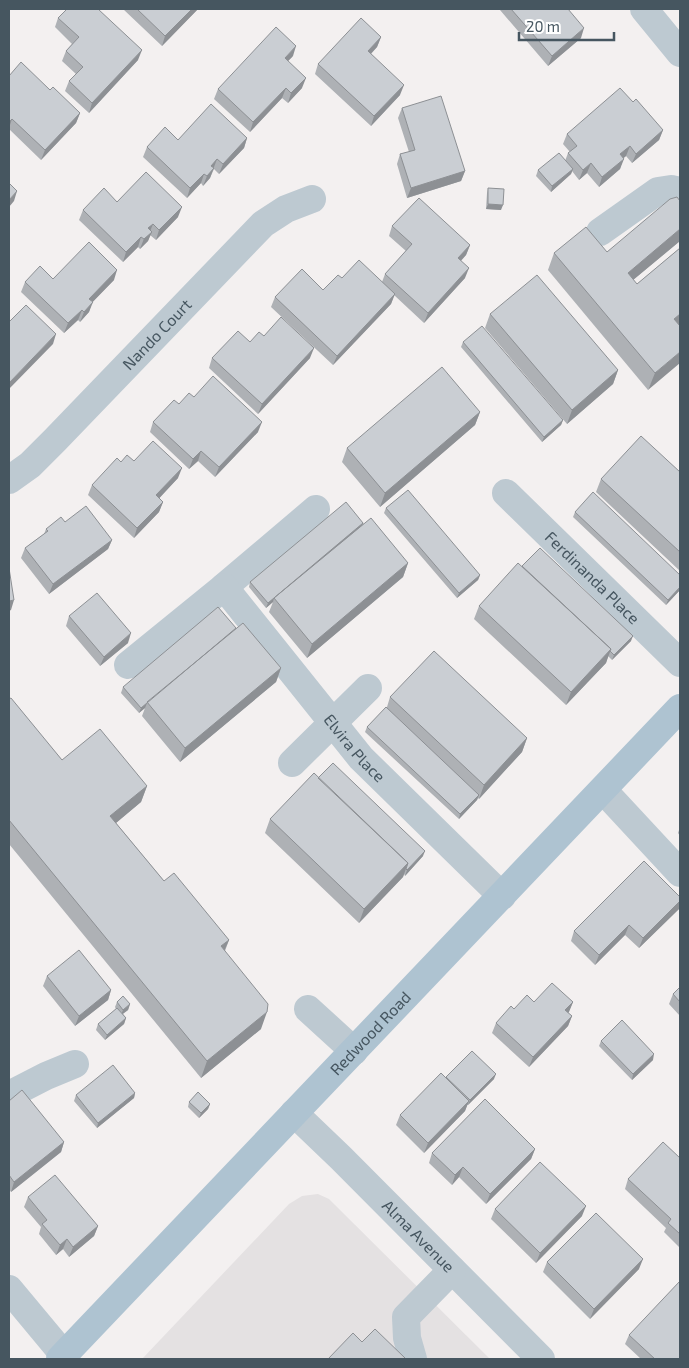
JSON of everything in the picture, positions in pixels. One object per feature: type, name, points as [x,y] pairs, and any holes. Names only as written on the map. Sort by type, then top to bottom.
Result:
[{"type":"main road","name":"Redwood Road","points":[[62,1357],[680,708]]},
{"type":"street","points":[[644,9],[680,53]]},
{"type":"street","points":[[600,232],[658,191],[671,189],[680,191]]},
{"type":"street","name":"Nando Court","points":[[9,480],[30,465],[55,440],[264,224],[286,209],[312,199]]},
{"type":"street","name":"Ferdinanda Place","points":[[506,493],[680,663]]},
{"type":"street","points":[[128,665],[316,509]]},
{"type":"street","name":"Elvira Place","points":[[224,587],[361,758],[502,896]]},
{"type":"street","points":[[292,763],[368,688]]},
{"type":"street","points":[[603,790],[680,873]]},
{"type":"street","points":[[308,1009],[354,1051]]},
{"type":"street","points":[[9,1095],[75,1064]]},
{"type":"street","name":"Alma Avenue","points":[[294,1113],[541,1359]]},
{"type":"street","points":[[413,1359],[407,1338],[406,1317],[452,1270]]},
{"type":"street","points":[[9,1289],[62,1357]]},
{"type":"shaded area","points":[[318,1194],[329,1199],[490,1359],[142,1359],[289,1204],[302,1196]]},
{"type":"building","points":[[67,9],[98,9],[142,50],[92,103],[69,81],[83,67],[66,51],[79,37],[58,18]]},
{"type":"building","points":[[137,9],[192,9],[165,36]]},
{"type":"building","points":[[511,9],[568,9],[584,28],[552,56]]},
{"type":"building","points":[[361,18],[381,37],[368,51],[404,85],[374,116],[318,64]]},
{"type":"building","points":[[276,27],[296,46],[285,58],[306,78],[291,93],[286,88],[253,122],[218,89]]},
{"type":"building","points":[[21,62],[50,90],[53,87],[80,113],[45,150],[12,119],[9,122],[9,76]]},
{"type":"building","points":[[620,88],[633,102],[636,99],[663,130],[636,154],[630,146],[620,154],[624,159],[602,177],[591,163],[583,170],[568,153],[577,146],[567,134]]},
{"type":"building","points":[[441,96],[465,171],[411,188],[400,154],[415,150],[402,108]]},
{"type":"building","points":[[211,104],[247,138],[223,164],[217,159],[211,166],[214,168],[207,176],[204,174],[190,188],[147,147],[165,127],[178,140]]},
{"type":"building","points":[[559,153],[573,169],[552,186],[538,170]]},
{"type":"building","points":[[146,172],[182,207],[159,230],[153,224],[148,228],[152,232],[144,239],[141,237],[126,252],[83,210],[104,188],[117,202]]},
{"type":"building","points":[[9,183],[17,191],[9,200]]},
{"type":"building","points":[[488,188],[504,189],[503,205],[488,204]]},
{"type":"building","points":[[677,197],[680,201],[680,229],[628,273],[637,284],[680,248],[680,314],[674,319],[680,326],[680,352],[655,373],[554,253],[586,227],[607,252],[670,199]]},
{"type":"building","points":[[419,198],[470,245],[458,258],[469,268],[428,313],[385,274],[412,244],[392,226]]},
{"type":"building","points":[[89,242],[117,270],[89,299],[93,302],[84,312],[82,310],[68,323],[25,282],[40,266],[53,279]]},
{"type":"building","points":[[359,260],[395,294],[337,356],[275,297],[302,269],[323,290],[338,275],[342,278]]},
{"type":"building","points":[[537,275],[618,370],[572,410],[490,314]]},
{"type":"building","points":[[26,305],[56,334],[9,383],[9,320]]},
{"type":"building","points":[[281,317],[314,348],[262,404],[212,358],[238,331],[250,342],[259,332],[264,336]]},
{"type":"building","points":[[482,326],[563,420],[544,437],[463,342]]},
{"type":"building","points":[[442,367],[480,412],[385,493],[347,448]]},
{"type":"building","points":[[213,376],[262,422],[219,467],[201,451],[193,459],[153,422],[174,400],[179,404],[189,393],[194,397]]},
{"type":"building","points":[[641,436],[680,472],[680,552],[601,479]]},
{"type":"building","points":[[153,441],[182,468],[156,495],[163,502],[137,528],[92,485],[117,458],[121,462],[127,455],[134,461]]},
{"type":"building","points":[[408,490],[480,575],[459,593],[386,508]]},
{"type":"building","points":[[593,492],[680,575],[680,587],[668,600],[575,512]]},
{"type":"building","points":[[346,502],[363,523],[268,603],[250,582]]},
{"type":"building","points":[[86,506],[112,540],[53,584],[25,548],[48,531],[46,529],[61,517],[65,522]]},
{"type":"building","points":[[371,518],[408,563],[312,644],[274,598]]},
{"type":"building","points":[[540,548],[633,636],[614,655],[610,651],[611,649],[522,566]]},
{"type":"building","points":[[518,563],[611,649],[571,692],[479,606]]},
{"type":"building","points":[[9,568],[14,600],[9,601]]},
{"type":"building","points":[[97,593],[131,633],[104,657],[69,616]]},
{"type":"building","points":[[218,607],[236,628],[141,708],[123,687]]},
{"type":"building","points":[[243,623],[281,668],[185,748],[147,702]]},
{"type":"building","points":[[434,651],[527,738],[484,785],[390,697]]},
{"type":"building","points":[[11,698],[62,760],[100,729],[147,786],[110,816],[164,881],[174,873],[229,940],[221,946],[268,1004],[267,1012],[207,1061],[9,820],[9,699]]},
{"type":"building","points":[[386,707],[479,795],[460,814],[367,727]]},
{"type":"building","points":[[333,763],[425,851],[407,870],[408,863],[318,778]]},
{"type":"building","points":[[314,773],[408,863],[364,909],[270,819]]},
{"type":"building","points":[[644,861],[680,897],[680,901],[643,938],[629,925],[599,955],[574,931]]},
{"type":"building","points":[[79,950],[111,990],[79,1016],[47,976]]},
{"type":"building","points":[[552,983],[573,1002],[565,1010],[572,1016],[533,1057],[496,1023],[511,1006],[514,1009],[527,995],[534,1002]]},
{"type":"building","points":[[680,987],[680,1002],[673,994]]},
{"type":"building","points":[[123,996],[130,1004],[123,1010],[117,1002]]},
{"type":"building","points":[[117,1008],[126,1018],[107,1035],[98,1024]]},
{"type":"building","points":[[622,1020],[654,1054],[633,1074],[601,1041]]},
{"type":"building","points":[[472,1051],[496,1074],[470,1100],[446,1077]]},
{"type":"building","points":[[113,1065],[135,1093],[98,1123],[76,1095]]},
{"type":"building","points":[[441,1073],[469,1101],[428,1143],[400,1115]]},
{"type":"building","points":[[22,1090],[64,1142],[14,1182],[9,1175],[9,1101]]},
{"type":"building","points":[[198,1092],[210,1104],[201,1113],[189,1102]]},
{"type":"building","points":[[485,1099],[535,1149],[490,1194],[463,1167],[455,1175],[432,1153]]},
{"type":"building","points":[[663,1142],[680,1158],[680,1234],[668,1223],[671,1219],[628,1179]]},
{"type":"building","points":[[540,1162],[586,1206],[540,1253],[495,1209]]},
{"type":"building","points":[[55,1175],[98,1226],[73,1247],[67,1239],[60,1245],[42,1224],[47,1220],[28,1197]]},
{"type":"building","points":[[596,1213],[643,1259],[594,1309],[547,1262]]},
{"type":"building","points":[[680,1281],[680,1359],[655,1359],[629,1335]]},
{"type":"building","points":[[375,1329],[404,1359],[328,1359],[353,1333],[362,1342]]}]
